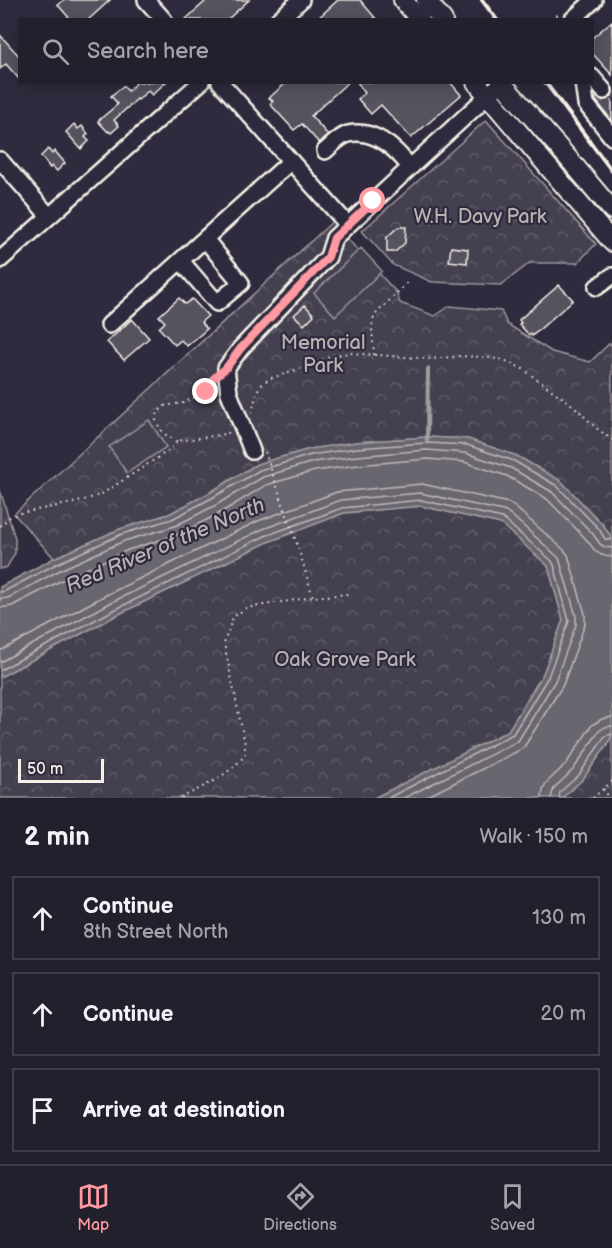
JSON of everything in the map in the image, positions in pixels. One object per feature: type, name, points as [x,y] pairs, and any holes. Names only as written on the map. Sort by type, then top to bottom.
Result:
[{"type":"main road","points":[[403,0],[418,18]]},
{"type":"main road","points":[[426,0],[441,18]]},
{"type":"main road","points":[[502,84],[612,210]]},
{"type":"main road","points":[[482,89],[612,242]]},
{"type":"main road","points":[[568,158],[612,200]]},
{"type":"street","points":[[146,0],[162,18]]},
{"type":"street","points":[[280,18],[301,0]]},
{"type":"street","points":[[574,18],[594,0]]},
{"type":"street","points":[[594,79],[604,91]]},
{"type":"street","points":[[0,260],[199,84]]},
{"type":"street","points":[[222,84],[348,225]]},
{"type":"street","points":[[258,450],[243,429],[229,393],[226,368],[241,348],[328,257],[334,238],[410,167],[482,89],[498,84]]},
{"type":"street","points":[[583,84],[586,104],[612,136]]},
{"type":"street","points":[[325,151],[347,134],[361,133],[377,138],[392,147],[410,167]]},
{"type":"street","points":[[0,160],[50,216]]},
{"type":"street","points":[[109,325],[291,162]]},
{"type":"street","points":[[181,261],[218,303],[241,282],[205,239]]},
{"type":"street","points":[[597,287],[612,276]]},
{"type":"path","points":[[374,355],[372,327],[374,316],[408,282]]},
{"type":"path","points":[[226,368],[213,379],[206,392],[183,403],[164,406],[158,412],[156,420],[160,429],[167,436],[177,441],[220,435],[254,425],[252,413],[257,391],[263,383],[333,355],[350,353],[432,359],[461,356],[504,360],[523,369],[575,407],[612,440]]},
{"type":"path","points":[[0,526],[10,517],[21,513],[78,502],[102,494],[171,449],[177,441]]},
{"type":"path","points":[[258,450],[297,544],[313,597]]},
{"type":"path","points":[[181,798],[217,780],[245,755],[245,744],[224,642],[233,617],[246,608],[348,594]]},
{"type":"path","points":[[607,745],[612,748]]},
{"type":"path","points":[[593,798],[612,781]]},
{"type":"path","points":[[603,789],[610,798]]},
{"type":"green space","name":"W.H. Davy Park","points":[[486,120],[596,244],[577,263],[530,263],[501,285],[432,282],[393,265],[362,231]]},
{"type":"green space","name":"Memorial Park","points":[[332,222],[396,292],[400,303],[435,316],[450,306],[501,311],[507,324],[552,352],[590,362],[610,343],[612,346],[612,538],[603,525],[561,481],[517,456],[468,439],[427,437],[356,442],[310,449],[257,464],[169,514],[120,529],[54,558],[14,514]]},
{"type":"green space","points":[[361,248],[382,271],[335,316],[314,293]]},
{"type":"green space","points":[[149,420],[166,447],[127,473],[109,447]]},
{"type":"green space","points":[[0,490],[15,538],[15,553],[7,567],[0,569]]},
{"type":"green space","name":"Oak Grove Park","points":[[421,506],[501,524],[548,566],[563,620],[543,674],[508,731],[374,798],[0,798],[0,677],[117,615],[268,542],[344,513]]},
{"type":"green space","points":[[612,735],[612,798],[562,798],[583,779]]},
{"type":"water","name":"Red River of the North","points":[[427,437],[468,439],[517,456],[561,481],[603,525],[612,538],[612,735],[583,779],[562,798],[374,798],[508,731],[543,674],[563,620],[548,566],[501,524],[421,506],[344,513],[268,542],[117,615],[0,677],[0,587],[54,558],[120,529],[169,514],[257,464],[310,449],[356,442]]},
{"type":"building","points":[[64,0],[110,0],[90,18],[69,18],[58,5]]},
{"type":"building","points":[[207,0],[249,0],[229,18],[187,18]]},
{"type":"building","points":[[338,0],[360,0],[375,18],[318,18]]},
{"type":"building","points":[[612,21],[612,75],[594,55],[594,36]]},
{"type":"building","points":[[0,35],[18,55],[18,78],[6,64],[0,69]]},
{"type":"building","points":[[135,84],[164,84],[152,95],[148,91],[137,99],[114,120],[119,126],[111,133],[108,132],[98,121],[118,104],[111,96],[123,86],[128,91]]},
{"type":"building","points":[[285,84],[346,84],[311,116],[328,135],[319,143],[302,124],[294,130],[270,104],[273,101],[269,98]]},
{"type":"building","points":[[358,84],[452,84],[461,95],[411,138],[381,105],[371,114],[358,99],[365,93]]},
{"type":"building","points":[[612,96],[612,121],[595,99],[597,97],[605,101]]},
{"type":"building","points":[[74,124],[78,129],[82,126],[88,134],[85,137],[89,141],[81,149],[66,132]]},
{"type":"building","points":[[48,149],[52,154],[55,151],[65,163],[57,171],[52,166],[50,168],[41,156]]},
{"type":"building","points":[[398,227],[406,227],[405,243],[395,252],[387,252],[387,237]]},
{"type":"building","points":[[451,247],[468,249],[467,263],[449,261]]},
{"type":"building","points":[[559,285],[573,300],[532,336],[529,335],[519,324],[521,323],[519,320]]},
{"type":"building","points":[[179,298],[185,304],[192,299],[208,316],[201,322],[207,329],[187,346],[181,340],[175,345],[159,328],[165,322],[159,316]]},
{"type":"building","points":[[305,305],[314,315],[304,325],[294,315]]},
{"type":"building","points":[[132,319],[149,338],[124,360],[107,342]]},
{"type":"waterway","points":[[427,440],[428,369]]},
{"type":"tunnel","points":[[604,91],[612,100]]},
{"type":"railway","points":[[482,0],[496,18]]},
{"type":"railway","points":[[547,84],[612,171]]},
{"type":"route","points":[[206,392],[213,379],[226,368],[241,348],[328,257],[334,238],[373,201]]}]
